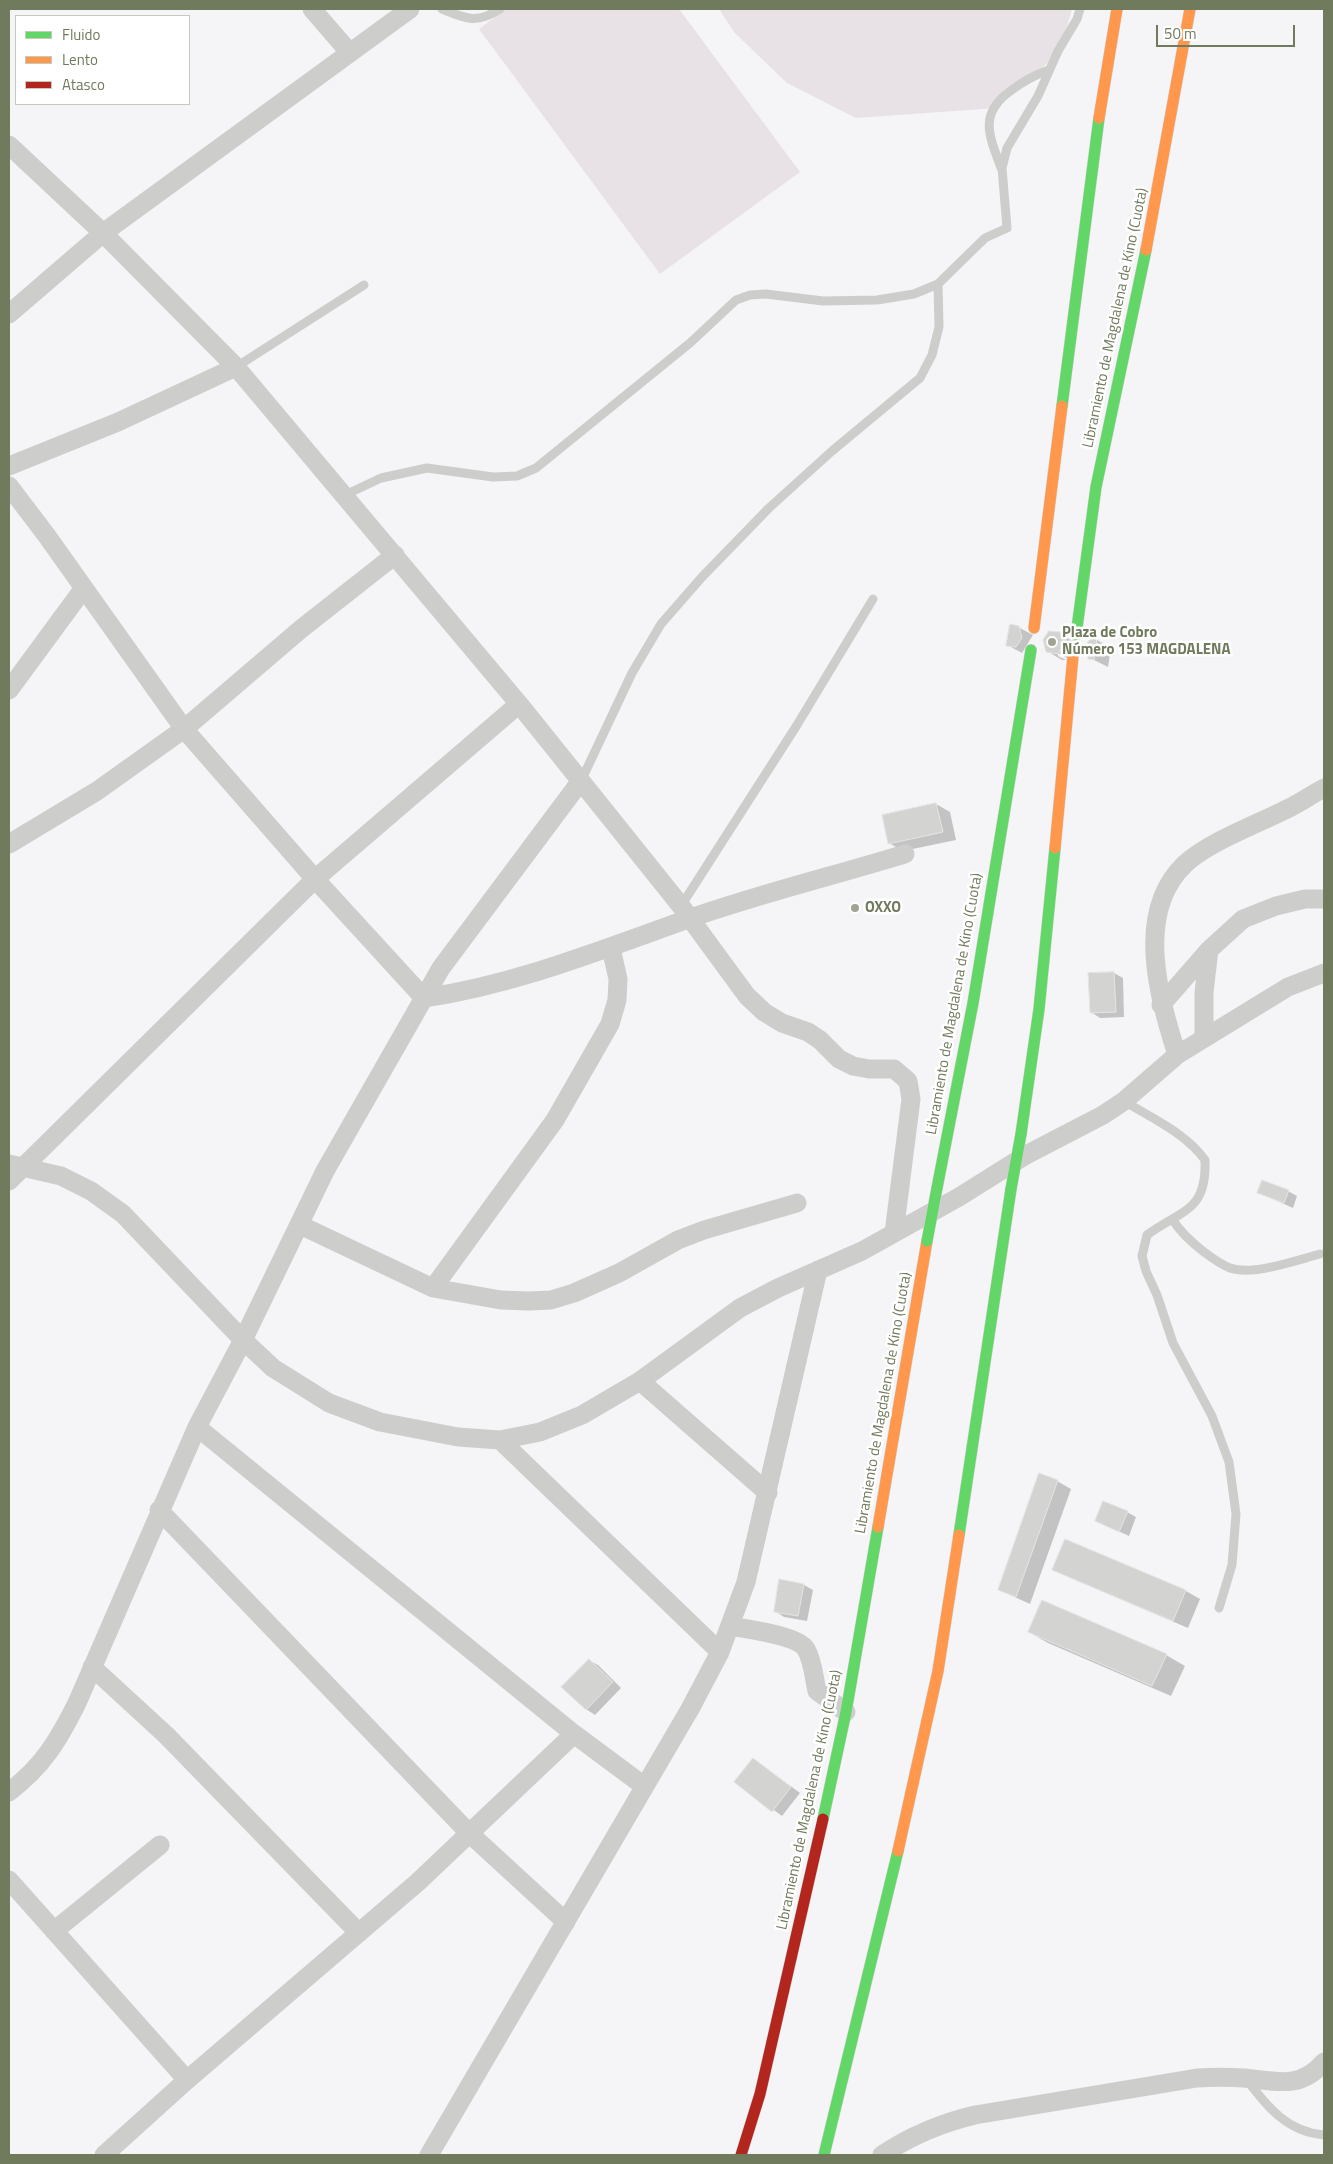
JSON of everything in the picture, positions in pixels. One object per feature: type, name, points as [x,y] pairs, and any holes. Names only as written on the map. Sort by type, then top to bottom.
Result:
[{"type":"highway","name":"Libramiento de Magdalena de Kino (Cuota)","points":[[1034,628],[1098,122],[1116,9]]},
{"type":"highway","name":"Libramiento de Magdalena de Kino (Cuota)","points":[[1076,635],[1096,487],[1155,207],[1190,9]]},
{"type":"highway","name":"Libramiento de Magdalena de Kino (Cuota)","points":[[741,2155],[760,2094],[784,1994],[846,1712],[927,1241],[973,1003],[1031,650]]},
{"type":"highway","points":[[824,2155],[881,1926],[938,1671],[1040,999],[1073,656]]},
{"type":"street","points":[[312,9],[350,54]]},
{"type":"street","points":[[9,314],[103,233],[410,9]]},
{"type":"street","points":[[9,145],[103,233],[236,367],[520,704],[685,912],[747,996],[764,1012],[782,1023],[808,1032],[820,1040],[839,1059],[853,1066],[869,1069],[894,1069],[908,1081],[910,1099],[894,1233]]},
{"type":"street","points":[[9,466],[118,422],[236,367]]},
{"type":"street","points":[[9,486],[184,729],[424,998]]},
{"type":"street","points":[[9,844],[97,791],[184,729],[301,629],[395,555]]},
{"type":"street","points":[[9,690],[84,588]]},
{"type":"street","points":[[9,1181],[16,1165],[316,879],[520,704]]},
{"type":"street","points":[[9,1792],[43,1762],[59,1739],[197,1427],[243,1340],[325,1171],[441,968],[580,782]]},
{"type":"street","points":[[1177,1055],[1156,978],[1158,918],[1164,894],[1172,878],[1186,863],[1224,839],[1287,809],[1324,788]]},
{"type":"street","points":[[424,998],[484,988],[540,972],[611,948],[685,912],[906,854]]},
{"type":"street","points":[[1162,1005],[1209,950],[1243,920],[1276,906],[1305,899],[1324,900]]},
{"type":"street","points":[[433,1288],[555,1120],[610,1024],[617,1000],[618,979],[611,948]]},
{"type":"street","points":[[1204,1038],[1204,992],[1209,950]]},
{"type":"street","points":[[16,1165],[61,1176],[91,1191],[123,1214],[243,1340],[273,1368],[329,1403],[380,1422],[458,1437],[500,1440],[540,1432],[582,1415],[640,1381],[740,1308],[862,1250],[959,1197],[1026,1155],[1124,1101],[1177,1055],[1204,1038],[1288,987],[1324,974]]},
{"type":"street","points":[[300,1225],[433,1288],[501,1300],[551,1300],[574,1293],[620,1273],[678,1240],[704,1230],[797,1203]]},
{"type":"street","points":[[429,2155],[566,1922],[720,1652],[746,1582],[818,1270]]},
{"type":"street","points":[[640,1381],[768,1492]]},
{"type":"street","points":[[197,1427],[574,1734],[644,1786]]},
{"type":"street","points":[[500,1440],[720,1652]]},
{"type":"street","points":[[159,1510],[469,1833],[566,1922]]},
{"type":"street","points":[[731,1626],[800,1643],[809,1655],[817,1691],[846,1712]]},
{"type":"street","points":[[92,1667],[166,1735],[359,1933]]},
{"type":"street","points":[[104,2155],[187,2080],[359,1933],[574,1734]]},
{"type":"street","points":[[54,1931],[160,1845]]},
{"type":"street","points":[[9,1880],[187,2080]]},
{"type":"street","points":[[882,2155],[942,2123],[975,2115],[1197,2078],[1246,2078],[1293,2082],[1305,2078],[1324,2062]]},
{"type":"lane","points":[[442,9],[469,18],[484,19],[500,9]]},
{"type":"lane","points":[[1002,168],[1007,148],[1027,117],[1049,70],[1077,19],[1080,9]]},
{"type":"lane","points":[[345,495],[381,478],[427,468],[494,477],[517,476],[536,468],[690,343],[736,300],[750,295],[766,294],[823,301],[877,300],[914,294],[938,284],[985,238],[1006,228],[1002,168],[989,125],[992,107],[1017,85],[1032,76],[1049,70]]},
{"type":"lane","points":[[580,782],[632,673],[661,624],[702,577],[769,508],[832,451],[920,378],[932,355],[939,327],[938,284]]},
{"type":"lane","points":[[236,367],[364,285]]},
{"type":"lane","points":[[685,912],[873,599]]},
{"type":"lane","points":[[1124,1101],[1184,1139],[1205,1160],[1202,1186],[1196,1204],[1147,1234],[1142,1256],[1173,1342],[1212,1416],[1229,1462],[1236,1514],[1232,1565],[1219,1608]]},
{"type":"lane","points":[[1172,1219],[1193,1244],[1218,1263],[1232,1269],[1264,1267],[1320,1254]]},
{"type":"lane","points":[[1246,2078],[1266,2106],[1280,2118],[1297,2129],[1324,2135]]},
{"type":"shaded area","points":[[506,9],[679,9],[800,172],[660,274],[479,29]]},
{"type":"shaded area","points":[[719,9],[1072,9],[1059,53],[997,108],[856,118],[787,83],[735,33]]},
{"type":"building","points":[[1010,624],[1019,626],[1022,638],[1016,647],[1006,646]]},
{"type":"building","points":[[1049,631],[1061,632],[1064,644],[1058,654],[1046,652],[1043,640]]},
{"type":"building","points":[[1091,638],[1097,638],[1094,660],[1088,659],[1085,647]]},
{"type":"building","points":[[936,803],[943,832],[888,844],[882,815]]},
{"type":"building","points":[[1114,972],[1116,1012],[1090,1013],[1088,973]]},
{"type":"building","points":[[1262,1180],[1289,1190],[1284,1203],[1257,1193]]},
{"type":"building","points":[[1039,1473],[1058,1480],[1016,1597],[998,1590]]},
{"type":"building","points":[[1103,1501],[1128,1511],[1119,1532],[1095,1521]]},
{"type":"building","points":[[1065,1539],[1186,1590],[1173,1621],[1052,1570]]},
{"type":"building","points":[[779,1579],[804,1584],[798,1616],[774,1612]]},
{"type":"building","points":[[1042,1600],[1167,1654],[1152,1686],[1028,1632]]},
{"type":"building","points":[[589,1659],[613,1682],[586,1710],[561,1687]]},
{"type":"building","points":[[753,1758],[791,1787],[772,1812],[734,1782]]},
{"type":"traffic: fast","points":[[1062,406],[1099,118]]},
{"type":"traffic: fast","points":[[1076,635],[1096,487],[1146,250]]},
{"type":"traffic: fast","points":[[937,1188],[973,1003],[1031,650]]},
{"type":"traffic: fast","points":[[1021,1134],[1039,1009],[1055,848]]},
{"type":"traffic: fast","points":[[1011,1189],[1021,1134]]},
{"type":"traffic: fast","points":[[927,1241],[937,1188]]},
{"type":"traffic: fast","points":[[959,1535],[1011,1189]]},
{"type":"traffic: fast","points":[[823,1819],[846,1712],[878,1527]]},
{"type":"traffic: fast","points":[[824,2155],[898,1851]]},
{"type":"traffic: slow","points":[[1099,118],[1117,9]]},
{"type":"traffic: slow","points":[[1146,250],[1190,9]]},
{"type":"traffic: slow","points":[[1034,628],[1062,406]]},
{"type":"traffic: slow","points":[[1055,848],[1073,656]]},
{"type":"traffic: slow","points":[[878,1527],[927,1241]]},
{"type":"traffic: slow","points":[[898,1851],[938,1671],[959,1535]]},
{"type":"traffic: jam","points":[[741,2155],[760,2094],[823,1819]]},
{"type":"place","name":"Plaza de Cobro Número 153 MAGDALENA","points":[[1052,642]]},
{"type":"place","name":"OXXO","points":[[855,908]]}]
